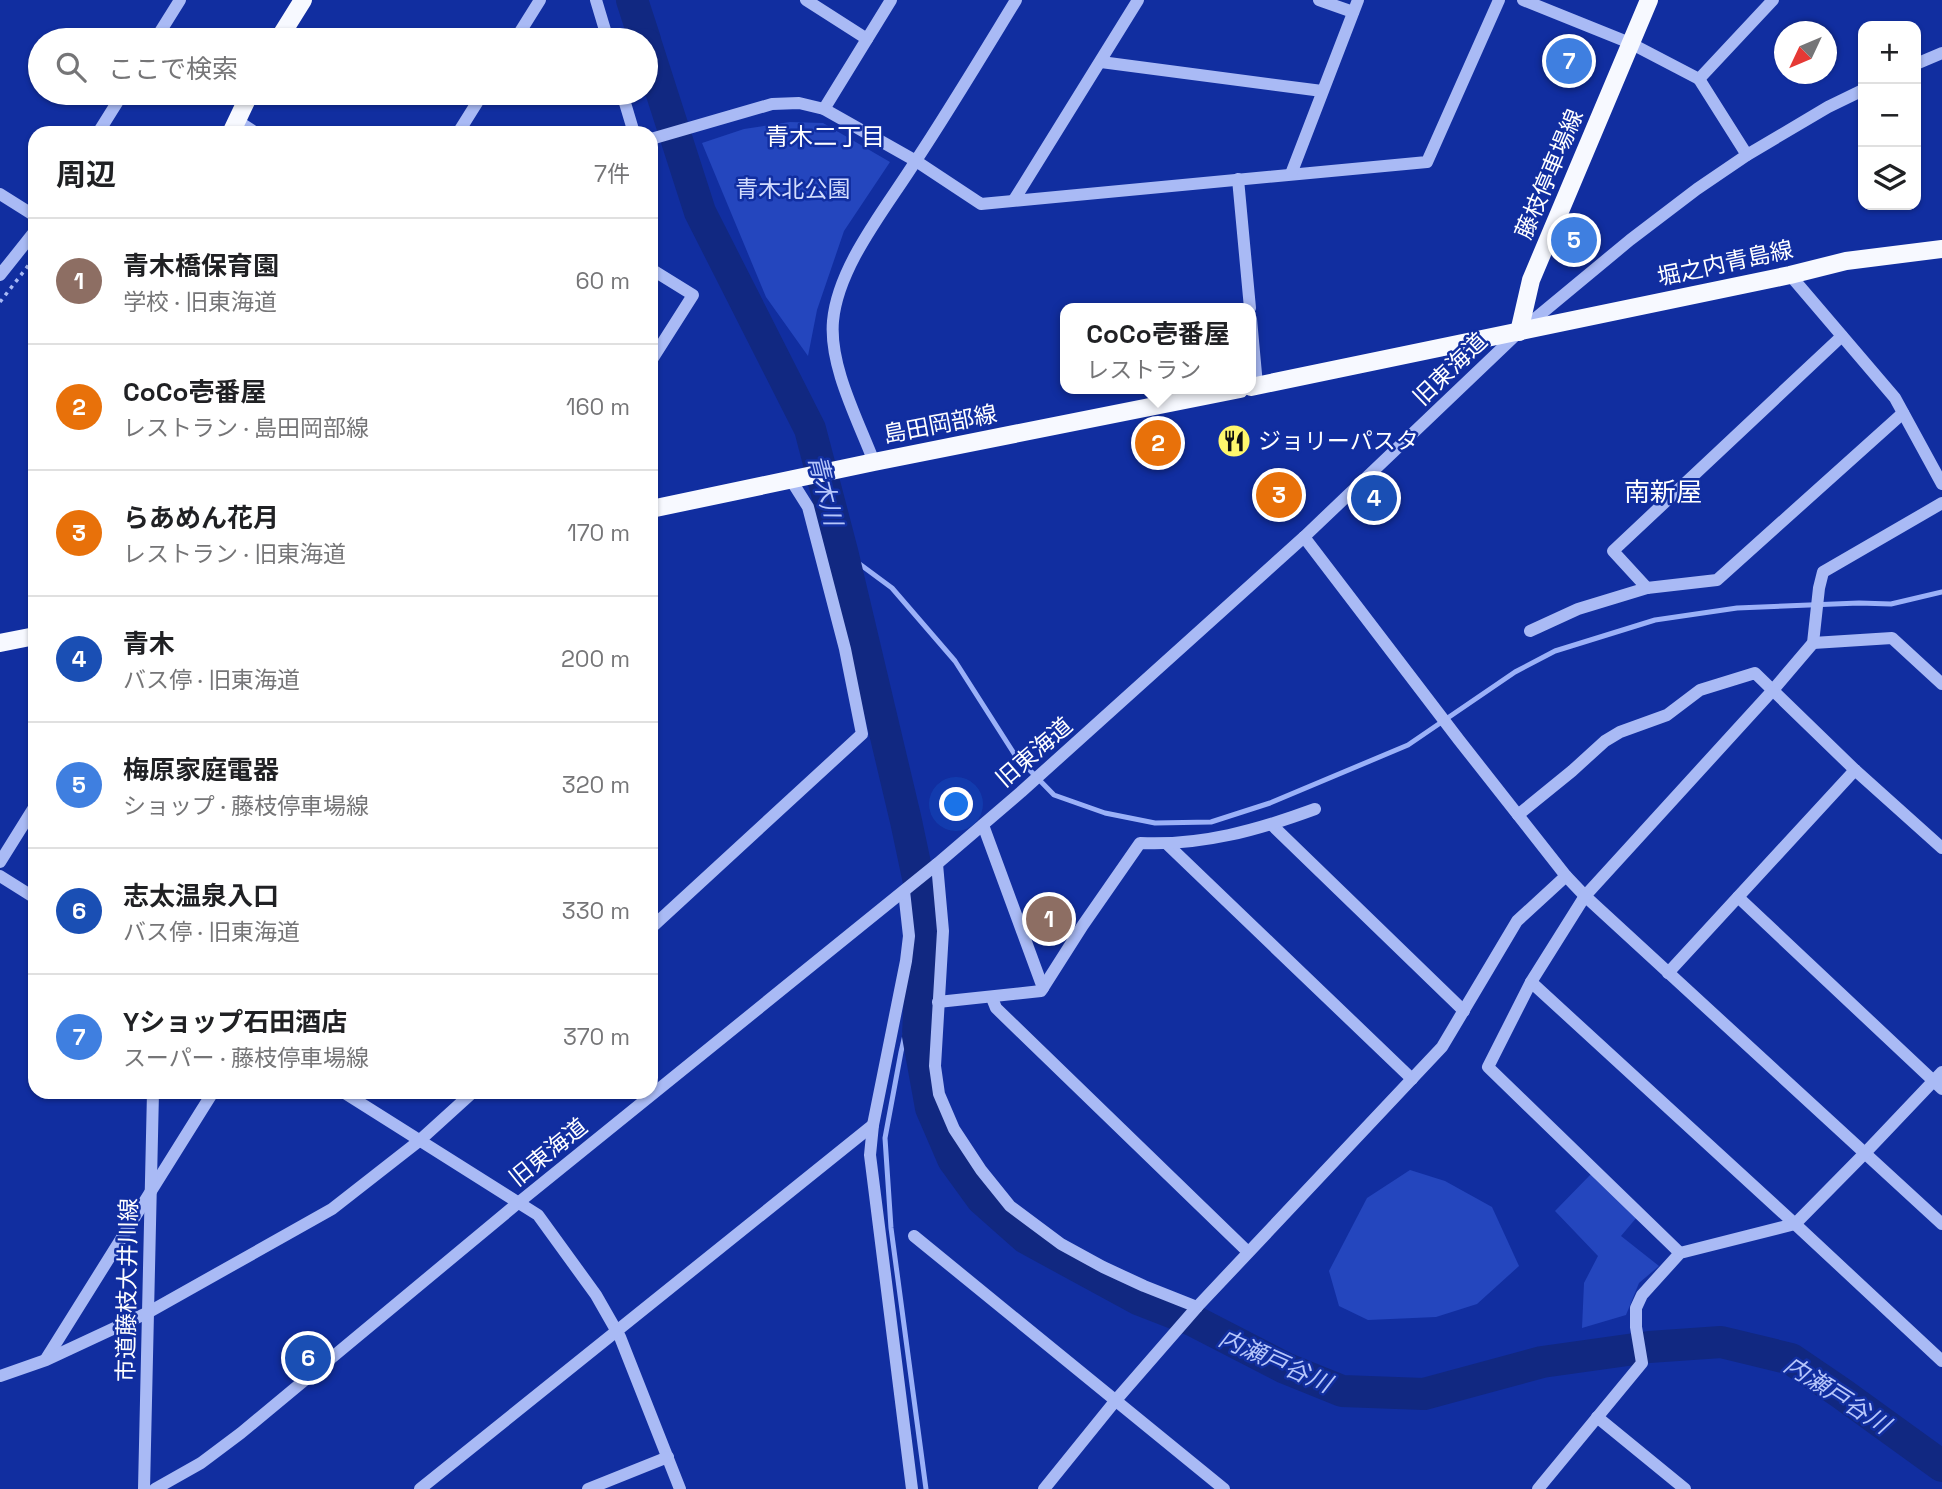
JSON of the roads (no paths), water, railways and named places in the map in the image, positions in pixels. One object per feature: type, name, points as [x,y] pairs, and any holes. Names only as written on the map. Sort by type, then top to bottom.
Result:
[{"type":"main road","points":[[286,28],[303,0]]},
{"type":"main road","name":"藤枝停車場線","points":[[1519,331],[1531,280],[1649,0]]},
{"type":"main road","points":[[234,126],[244,105]]},
{"type":"main road","name":"堀之内青島線","points":[[1519,331],[1846,261],[1942,249]]},
{"type":"main road","name":"島田岡部線","points":[[1256,386],[1519,331]]},
{"type":"main road","name":"島田岡部線","points":[[658,508],[1214,394]]},
{"type":"main road","points":[[0,643],[28,637]]},
{"type":"street","points":[[162,28],[180,0]]},
{"type":"street","points":[[522,28],[540,0]]},
{"type":"street","points":[[596,0],[604,28]]},
{"type":"street","points":[[806,0],[867,39]]},
{"type":"street","points":[[824,108],[891,0]]},
{"type":"street","points":[[874,462],[839,371],[833,344],[833,320],[840,289],[850,264],[1016,0]]},
{"type":"street","points":[[1014,201],[1138,0]]},
{"type":"street","points":[[1291,174],[1356,6],[1319,0]]},
{"type":"street","points":[[658,137],[772,104],[799,103],[824,108],[981,204],[1427,162],[1499,0]]},
{"type":"street","points":[[1523,0],[1630,43],[1699,79],[1747,155]]},
{"type":"street","points":[[1699,79],[1773,0]]},
{"type":"street","points":[[1921,62],[1942,53]]},
{"type":"street","points":[[1101,62],[1322,91]]},
{"type":"street","name":"旧東海道","points":[[658,1090],[937,864],[1052,765],[1304,537],[1519,331],[1697,189],[1747,155],[1858,92]]},
{"type":"street","points":[[102,126],[116,105]]},
{"type":"street","points":[[462,126],[476,105]]},
{"type":"street","points":[[626,105],[632,126]]},
{"type":"street","points":[[1238,178],[1250,303]]},
{"type":"street","points":[[0,194],[28,212]]},
{"type":"street","points":[[0,275],[28,240]]},
{"type":"street","points":[[658,273],[693,295],[658,350]]},
{"type":"street","points":[[1790,275],[1895,398],[1942,484]]},
{"type":"street","points":[[1647,588],[1613,551],[1842,336]]},
{"type":"street","points":[[1530,631],[1578,609],[1647,588],[1717,580],[1903,413]]},
{"type":"street","points":[[658,922],[862,734],[845,649],[808,507],[794,480]]},
{"type":"street","points":[[1680,1253],[1488,1067],[1531,982],[1585,896],[1773,691],[1813,643],[1823,572],[1942,503]]},
{"type":"street","points":[[1304,537],[1566,876],[1942,1224]]},
{"type":"street","points":[[1813,643],[1892,638],[1942,684]]},
{"type":"street","points":[[1518,815],[1605,741],[1620,732],[1667,715],[1700,690],[1755,673],[1942,848]]},
{"type":"street","points":[[1668,973],[1856,769]]},
{"type":"street","points":[[938,1002],[1041,991],[1140,844],[1168,845],[1222,838],[1272,825],[1315,809]]},
{"type":"street","points":[[0,862],[28,817]]},
{"type":"street","points":[[983,824],[1043,988]]},
{"type":"street","points":[[1272,825],[1464,1011]]},
{"type":"street","points":[[1168,845],[1412,1079]]},
{"type":"street","points":[[937,864],[943,931],[935,1066],[939,1094],[954,1129],[981,1170],[1010,1206],[1061,1244],[1144,1286],[1196,1307]]},
{"type":"street","points":[[0,876],[28,894]]},
{"type":"street","points":[[1044,1489],[1196,1307],[1442,1047],[1517,921],[1566,876]]},
{"type":"street","points":[[904,891],[909,936],[906,961],[873,1125],[870,1155],[912,1489]]},
{"type":"street","points":[[1538,1489],[1642,1363],[1636,1308],[1642,1296],[1680,1253],[1795,1224],[1939,1081],[1738,897]]},
{"type":"street","points":[[1531,982],[1942,1361]]},
{"type":"street","points":[[992,998],[996,1008],[1248,1252]]},
{"type":"street","name":"市道藤枝大井川線","points":[[144,1489],[153,1099]]},
{"type":"street","points":[[46,1360],[209,1099]]},
{"type":"street","points":[[354,1099],[538,1215],[596,1295],[617,1332],[680,1489]]},
{"type":"street","points":[[0,1376],[46,1360],[149,1312],[332,1209],[419,1141],[465,1099]]},
{"type":"street","name":"旧東海道","points":[[155,1489],[201,1463],[241,1433],[647,1099]]},
{"type":"street","points":[[420,1489],[873,1125]]},
{"type":"street","points":[[914,1236],[1224,1489]]},
{"type":"street","points":[[1597,1417],[1685,1489]]},
{"type":"street","points":[[587,1489],[668,1457]]},
{"type":"waterway","name":"青木川","points":[[632,0],[641,28]]},
{"type":"waterway","name":"内瀬戸谷川","points":[[658,81],[700,212],[810,429],[842,551],[924,906],[918,1036],[931,1108],[953,1159],[982,1199],[1026,1238],[1138,1299],[1192,1320],[1285,1368],[1342,1391],[1424,1394],[1542,1362],[1649,1347],[1721,1342],[1791,1359],[1942,1466]]},
{"type":"waterway","points":[[842,551],[892,588],[955,661],[1015,755],[1054,795],[1105,813],[1155,823],[1211,822],[1270,803],[1408,745],[1515,672],[1555,651],[1655,620],[1737,608],[1891,604],[1942,592]]},
{"type":"waterway","points":[[922,961],[885,1138],[891,1228],[926,1489]]},
{"type":"place","name":"Yショップ石田酒店","points":[[1569,61]]},
{"type":"place","name":"梅原家庭電器","points":[[1574,240]]},
{"type":"place","name":"ジョリーパスタ","points":[[1234,441]]},
{"type":"place","name":"CoCo壱番屋","points":[[1158,443]]},
{"type":"place","name":"らあめん花月","points":[[1279,495]]},
{"type":"place","name":"青木","points":[[1374,498]]},
{"type":"place","name":"青木橋保育園","points":[[1049,919]]},
{"type":"place","name":"志太温泉入口","points":[[308,1358]]},
{"type":"district","name":"青木二丁目","points":[[825,137]]},
{"type":"district","name":"南新屋","points":[[1663,492]]},
{"type":"park label","name":"青木北公園","points":[[793,189]]}]
